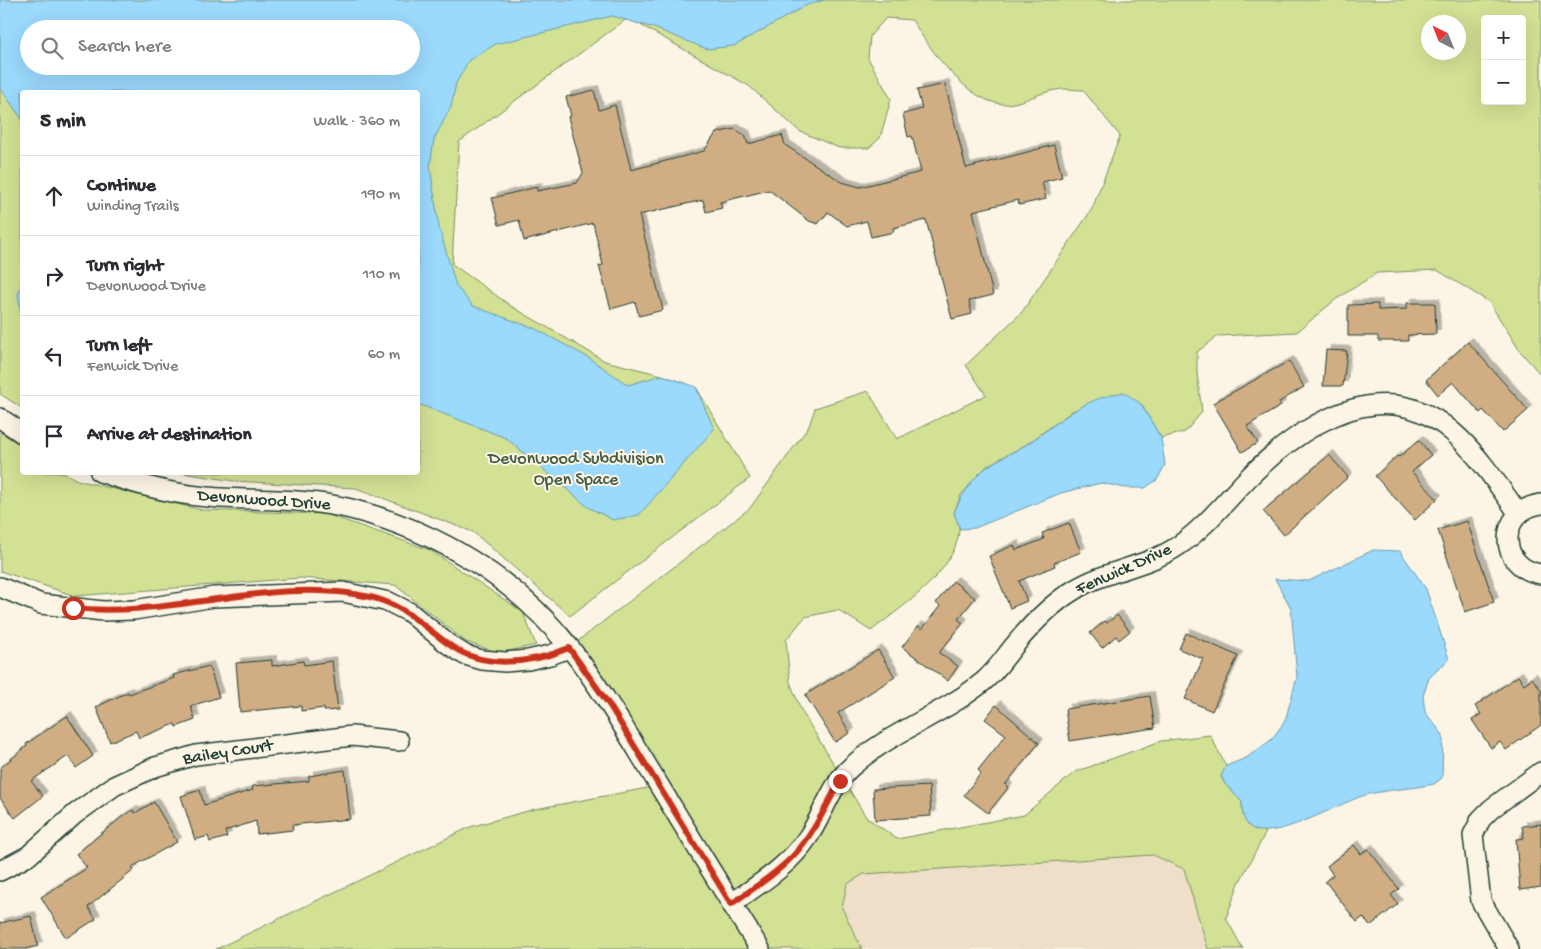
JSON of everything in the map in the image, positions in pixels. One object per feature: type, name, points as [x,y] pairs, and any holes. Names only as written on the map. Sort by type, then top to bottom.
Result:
[{"type":"street","name":"Fenwick Drive","points":[[731,904],[782,866],[796,853],[809,836],[840,781],[861,759],[880,745],[950,706],[984,681],[1035,622],[1074,590],[1096,579],[1176,547],[1196,532],[1269,459],[1327,419],[1358,408],[1387,405],[1404,406],[1435,420],[1465,446],[1519,514]]},
{"type":"street","points":[[0,418],[20,432]]},
{"type":"street","name":"Devonwood Drive","points":[[108,475],[142,487],[179,494],[315,502],[350,509],[391,521],[435,539],[475,561],[521,597],[569,648],[610,706],[760,949]]},
{"type":"street","points":[[1541,504],[1528,508],[1519,514],[1510,528],[1508,540],[1510,551],[1516,561],[1524,568],[1541,574]]},
{"type":"street","points":[[0,587],[41,604],[103,611],[134,610],[214,598],[302,592],[343,592],[390,602],[409,612],[448,644],[465,655],[482,660],[505,662],[528,660],[569,648]]},
{"type":"street","name":"Bailey Court","points":[[0,871],[28,856],[75,814],[114,786],[155,767],[196,755],[342,737],[399,741]]},
{"type":"street","points":[[1510,949],[1481,901],[1473,835],[1481,819],[1491,809],[1541,772]]},
{"type":"shaded area","points":[[1153,855],[1184,869],[1208,949],[862,949],[842,908],[847,884],[864,874]]},
{"type":"green space","name":"Devonwood Subdivision Open Space","points":[[0,0],[1541,0],[1541,375],[1520,351],[1489,302],[1437,270],[1377,273],[1335,300],[1297,332],[1218,336],[1197,352],[1197,373],[1202,412],[1185,432],[1161,438],[1141,404],[1074,410],[1027,444],[987,466],[961,495],[954,513],[959,529],[955,546],[948,561],[925,588],[911,600],[871,631],[838,610],[805,617],[786,640],[790,682],[801,710],[866,817],[897,839],[1024,815],[1075,772],[1161,741],[1210,735],[1226,766],[1221,777],[1242,802],[1245,819],[1254,828],[1266,832],[1239,883],[1226,918],[1243,949],[1208,949],[1184,869],[1153,855],[864,874],[847,884],[842,908],[862,949],[216,949],[470,827],[535,809],[658,786],[569,648],[750,508],[809,426],[815,408],[868,391],[897,439],[986,395],[966,365],[1022,312],[1092,209],[1120,136],[1083,90],[1059,89],[1007,104],[993,102],[979,96],[952,74],[929,46],[912,20],[886,18],[870,36],[868,58],[891,99],[880,138],[869,148],[839,148],[799,131],[749,86],[628,18],[459,142],[452,264],[511,306],[605,361],[662,375],[696,387],[750,478],[570,616],[473,532],[356,488],[234,481],[195,475],[420,475],[420,90],[20,90],[20,407],[0,394]]},
{"type":"green space","points":[[0,432],[20,445],[20,475],[68,475],[77,480],[202,510],[326,514],[430,550],[523,612],[536,645],[499,653],[466,642],[395,585],[300,578],[75,596],[0,571]]},
{"type":"water","points":[[0,0],[824,0],[807,5],[734,46],[707,49],[654,28],[612,16],[496,44],[469,60],[456,83],[451,107],[434,139],[430,167],[439,227],[456,286],[473,306],[536,329],[589,358],[628,385],[662,375],[696,387],[714,429],[639,515],[613,520],[588,507],[506,438],[420,405],[420,90],[20,90],[20,116],[0,88]]},
{"type":"water","points":[[20,288],[20,308],[18,295]]},
{"type":"water","points":[[1124,392],[1141,404],[1161,438],[1165,465],[1157,480],[1145,488],[1125,488],[1101,483],[1061,493],[975,528],[960,529],[954,513],[976,476],[987,467],[1027,444],[1072,412],[1095,400]]},
{"type":"water","points":[[1373,550],[1400,551],[1426,589],[1449,659],[1429,678],[1423,696],[1425,712],[1443,735],[1442,778],[1434,784],[1369,794],[1290,826],[1260,831],[1250,827],[1242,812],[1242,802],[1225,784],[1221,776],[1226,766],[1246,758],[1271,740],[1285,721],[1297,677],[1291,608],[1275,579],[1309,581]]},
{"type":"building","points":[[945,84],[966,168],[1054,145],[1062,177],[1042,182],[1046,199],[1019,205],[1018,200],[973,211],[993,295],[969,301],[972,314],[952,319],[926,220],[893,228],[894,232],[871,237],[867,221],[847,226],[828,212],[818,224],[809,221],[769,190],[720,202],[722,208],[706,212],[703,200],[639,215],[663,310],[639,316],[635,302],[611,309],[599,266],[603,265],[593,223],[524,241],[519,220],[499,225],[492,198],[537,187],[537,191],[577,183],[583,173],[568,117],[571,116],[566,97],[594,90],[599,110],[615,105],[631,170],[704,151],[716,133],[734,129],[745,135],[748,144],[782,135],[785,145],[842,182],[860,187],[921,172],[912,136],[908,137],[903,114],[922,109],[917,90]]},
{"type":"building","points":[[1407,303],[1435,303],[1436,334],[1408,335],[1408,341],[1378,341],[1378,336],[1348,336],[1348,305],[1378,304],[1378,310],[1407,309]]},
{"type":"building","points":[[1468,342],[1528,410],[1503,432],[1483,410],[1480,413],[1453,382],[1438,395],[1426,380]]},
{"type":"building","points":[[1326,350],[1347,351],[1343,386],[1323,386]]},
{"type":"building","points":[[1289,361],[1304,387],[1279,402],[1281,406],[1247,426],[1258,443],[1242,452],[1213,403]]},
{"type":"building","points":[[1419,440],[1431,455],[1412,472],[1437,499],[1415,520],[1375,476],[1397,456],[1399,457]]},
{"type":"building","points":[[1329,455],[1348,477],[1284,535],[1263,511]]},
{"type":"building","points":[[1467,521],[1494,602],[1465,612],[1438,530]]},
{"type":"building","points":[[1069,523],[1081,552],[1054,563],[1055,566],[1019,581],[1027,601],[1010,608],[989,556],[1014,545],[1016,550],[1044,539],[1042,533]]},
{"type":"building","points":[[953,581],[975,598],[958,619],[963,623],[939,653],[958,666],[948,681],[902,647],[918,626],[922,629],[940,606],[936,603]]},
{"type":"building","points":[[1117,615],[1130,631],[1119,640],[1116,636],[1102,648],[1090,633],[1105,621],[1107,623]]},
{"type":"building","points":[[1186,633],[1238,656],[1212,711],[1185,699],[1203,659],[1179,649]]},
{"type":"building","points":[[878,650],[895,677],[838,713],[850,733],[835,742],[805,695]]},
{"type":"building","points":[[272,660],[272,666],[303,661],[304,665],[332,661],[338,710],[324,711],[324,708],[301,711],[301,706],[240,712],[236,663]]},
{"type":"building","points":[[209,666],[219,697],[191,706],[195,720],[176,727],[175,724],[139,738],[136,731],[110,742],[96,707],[128,692],[129,694],[174,678],[173,675]]},
{"type":"building","points":[[1518,676],[1524,684],[1532,678],[1541,690],[1541,725],[1506,750],[1500,742],[1491,748],[1472,720],[1481,714],[1475,706]]},
{"type":"building","points":[[1150,696],[1155,728],[1070,741],[1065,709]]},
{"type":"building","points":[[996,705],[1039,743],[1005,785],[1008,788],[988,813],[964,795],[981,773],[978,770],[1006,735],[985,719]]},
{"type":"building","points":[[67,716],[93,756],[76,768],[68,756],[31,781],[43,796],[15,818],[0,798],[0,768],[27,746],[26,744]]},
{"type":"building","points":[[345,770],[350,819],[292,825],[293,830],[257,834],[256,821],[225,831],[227,837],[210,842],[208,836],[195,840],[181,796],[200,790],[204,805],[253,790],[252,786],[309,781],[309,776]]},
{"type":"building","points":[[929,786],[931,816],[875,820],[873,789]]},
{"type":"building","points":[[154,802],[177,842],[132,867],[134,870],[88,907],[96,919],[66,938],[41,897],[87,868],[76,854],[123,816],[133,810],[135,813]]},
{"type":"building","points":[[1541,824],[1541,887],[1520,890],[1516,839],[1524,838],[1522,826]]},
{"type":"building","points":[[1354,845],[1361,854],[1368,849],[1399,889],[1391,895],[1398,904],[1370,926],[1363,917],[1357,922],[1325,881],[1333,875],[1327,866]]},
{"type":"building","points":[[31,916],[38,946],[26,949],[0,949],[0,923]]},
{"type":"route","points":[[73,608],[103,611],[134,610],[214,598],[302,592],[343,592],[390,602],[409,612],[448,644],[465,655],[482,660],[505,662],[528,660],[569,648],[610,706],[731,904],[782,866],[796,853],[809,836],[840,781]]}]
